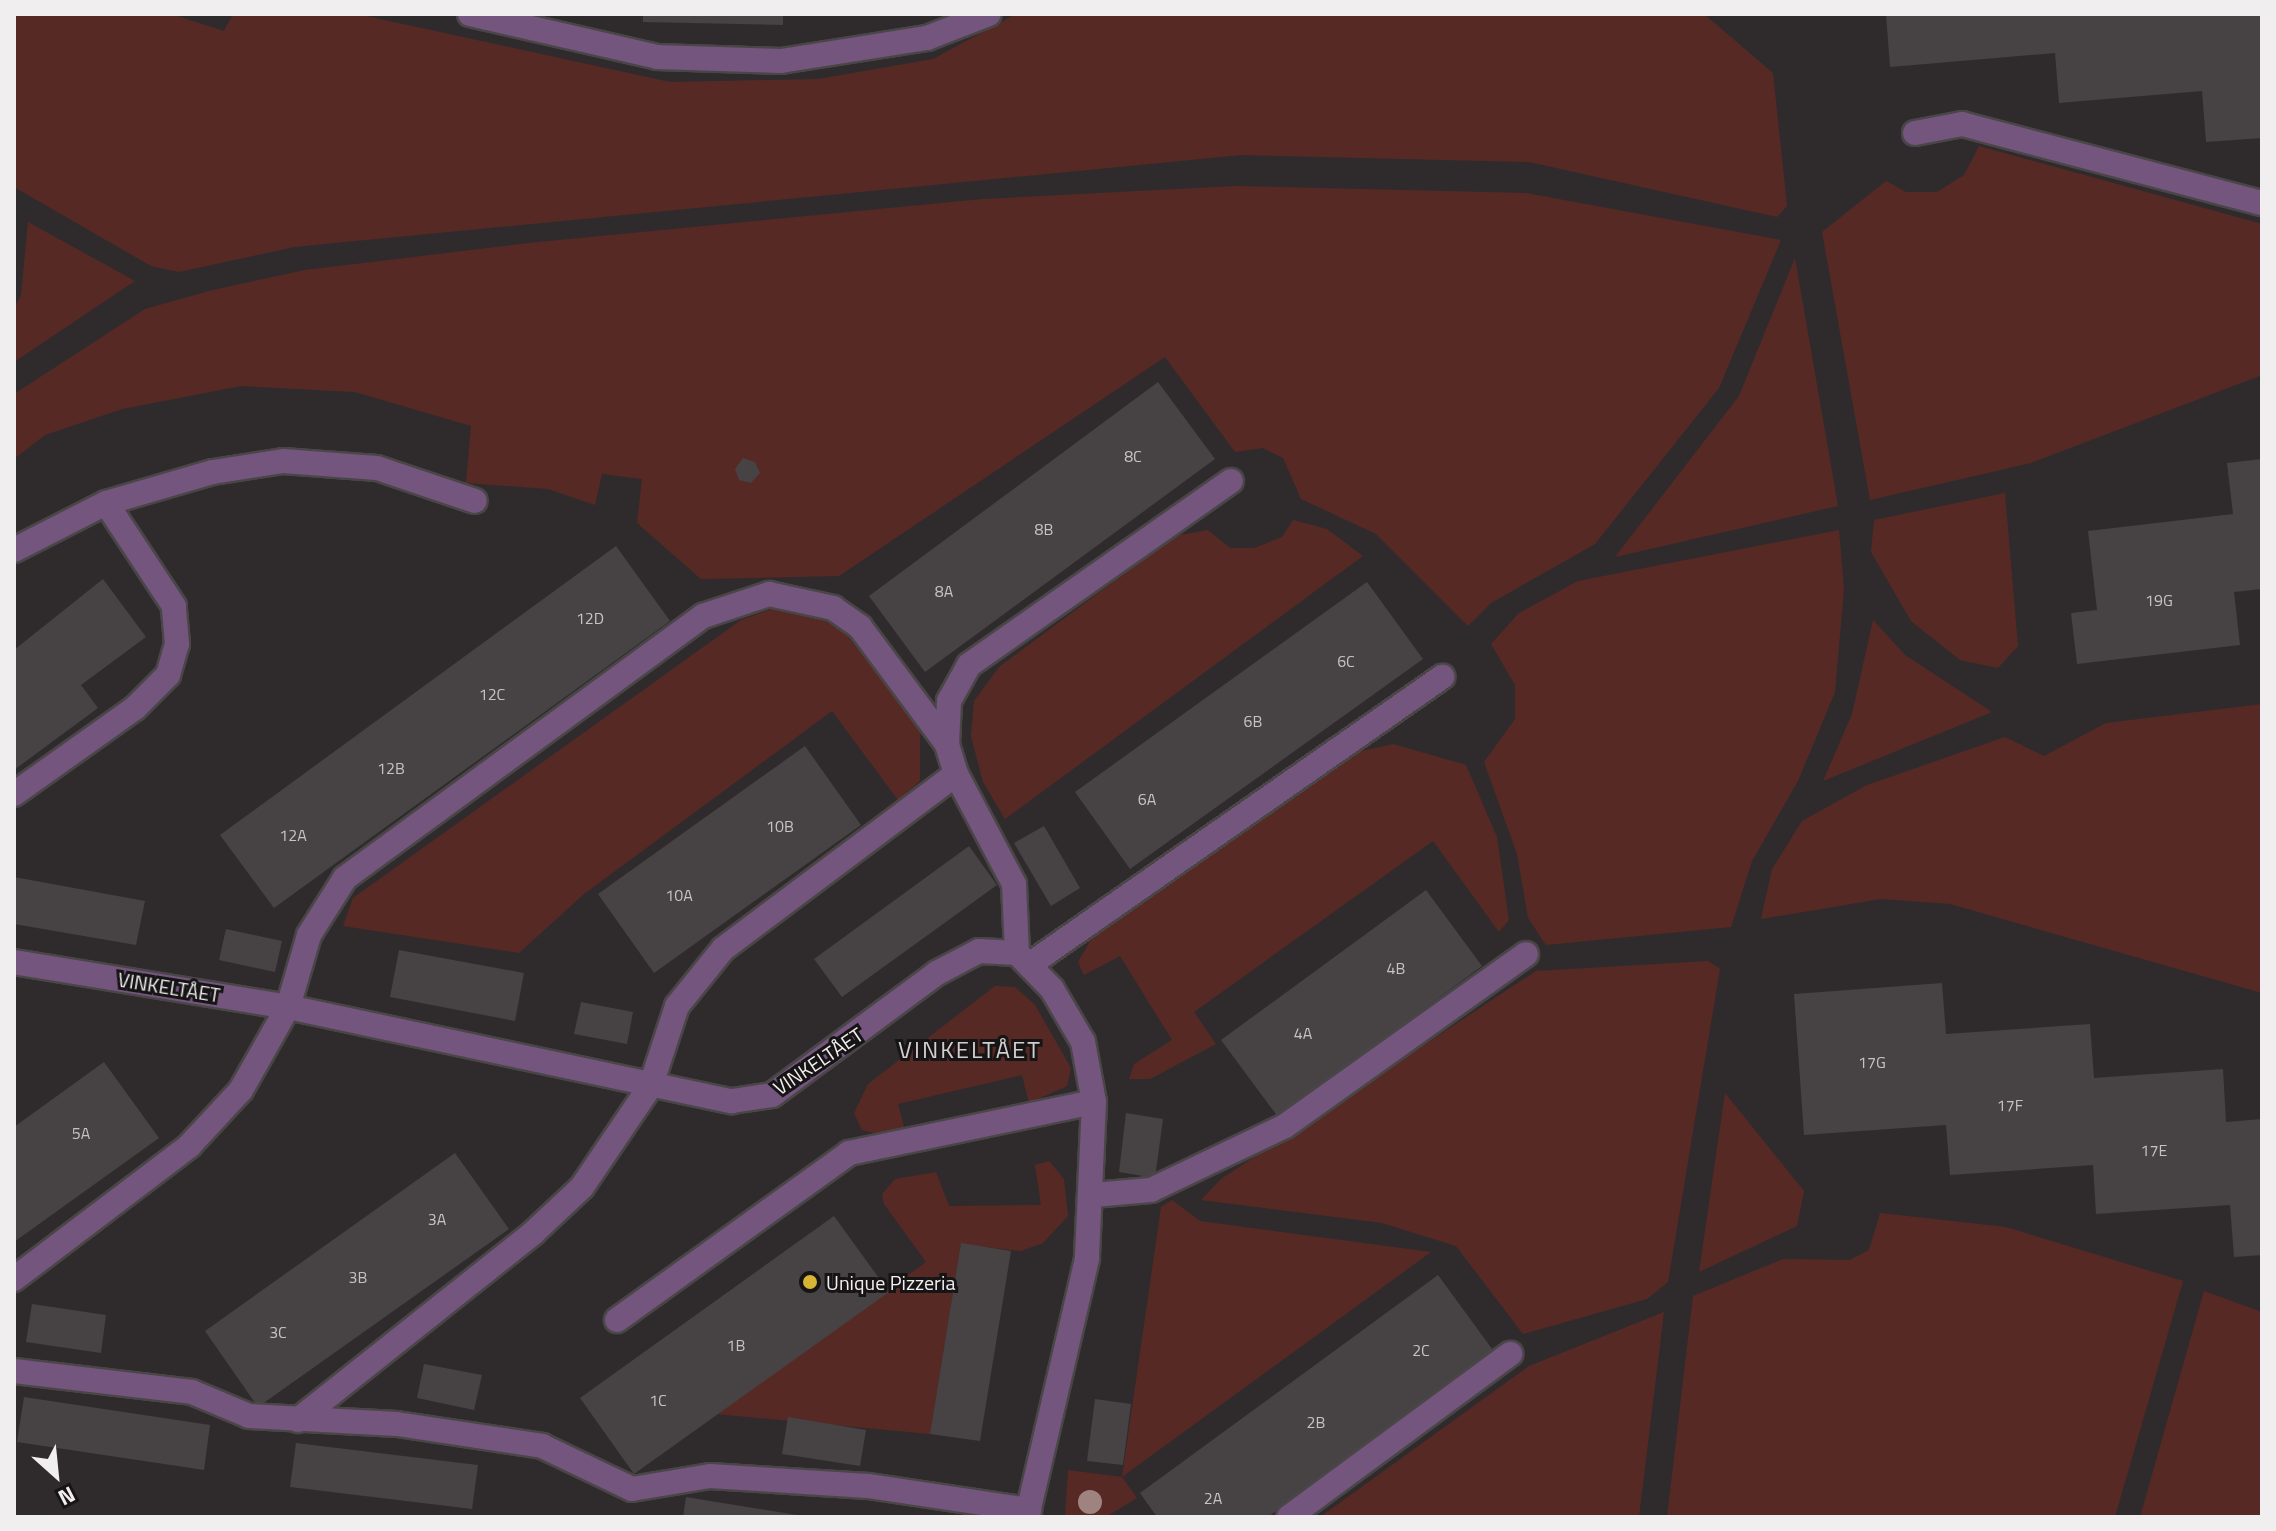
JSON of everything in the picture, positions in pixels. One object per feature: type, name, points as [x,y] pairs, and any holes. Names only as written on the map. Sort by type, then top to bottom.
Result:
[{"type":"street","points":[[470,14],[657,57],[781,61],[927,38],[989,14]]},
{"type":"street","points":[[1915,133],[1962,124],[2262,203]]},
{"type":"street","points":[[14,550],[106,503],[213,472],[283,461],[377,468],[475,501]]},
{"type":"street","points":[[14,1371],[192,1392],[249,1416],[397,1424],[542,1446],[632,1489],[710,1476],[868,1486],[1028,1513],[1087,1259],[1093,1195],[1094,1102],[1083,1042],[1052,989],[1023,959],[1014,884],[956,774],[947,744],[949,701],[969,665],[1231,481]]},
{"type":"street","points":[[14,794],[135,708],[168,675],[177,644],[174,606],[106,503]]},
{"type":"street","points":[[14,1279],[189,1146],[241,1090],[288,1007],[309,935],[345,878],[703,616],[736,601],[769,594],[833,608],[860,627],[947,744]]},
{"type":"street","points":[[1023,959],[1442,677]]},
{"type":"street","points":[[298,1420],[533,1233],[582,1187],[651,1085],[677,1006],[723,949],[956,774]]},
{"type":"street","name":"VINKELTÅET","points":[[14,962],[288,1007],[732,1101],[772,1095],[937,973],[979,951],[1023,959]]},
{"type":"street","points":[[1093,1195],[1151,1190],[1285,1126],[1526,954]]},
{"type":"street","points":[[617,1320],[849,1153],[1094,1102]]},
{"type":"street","points":[[1289,1517],[1510,1354]]},
{"type":"shaded area","points":[[14,14],[171,14],[224,31],[233,14],[357,14],[670,82],[818,79],[933,59],[1016,14],[1704,14],[1773,73],[1787,206],[1777,217],[1529,162],[1242,155],[294,247],[179,272],[151,266],[14,187]]},
{"type":"shaded area","points":[[1979,146],[2262,224],[2262,375],[2031,463],[1870,500],[1822,232],[1886,181],[1906,192],[1937,192],[1964,175]]},
{"type":"shaded area","points":[[1236,186],[1526,193],[1781,240],[1719,388],[1595,544],[1491,603],[1468,626],[1376,534],[1301,499],[1283,458],[1263,448],[1235,452],[1165,357],[839,576],[701,579],[637,523],[642,479],[602,474],[595,505],[548,489],[466,483],[471,426],[355,392],[241,386],[122,409],[45,435],[14,459],[14,394],[145,309],[213,290],[305,270],[538,242],[983,199]]},
{"type":"shaded area","points":[[28,222],[135,281],[14,362],[14,308],[21,295]]},
{"type":"shaded area","points":[[1795,258],[1838,506],[1615,557],[1739,396]]},
{"type":"shaded area","points":[[2005,493],[2018,646],[1998,668],[1960,660],[1911,621],[1871,552],[1874,520]]},
{"type":"shaded area","points":[[1293,520],[1327,529],[1363,556],[1005,819],[983,782],[971,736],[974,701],[999,667],[1175,536],[1208,530],[1230,548],[1254,548],[1282,537]]},
{"type":"shaded area","points":[[1839,530],[1844,589],[1835,692],[1798,781],[1752,861],[1731,927],[1546,945],[1528,918],[1517,854],[1484,762],[1515,719],[1515,685],[1491,644],[1519,613],[1578,581]]},
{"type":"shaded area","points":[[772,609],[810,611],[847,635],[920,728],[920,781],[898,800],[832,711],[584,894],[519,953],[343,926],[353,898],[741,620]]},
{"type":"shaded area","points":[[1873,620],[1905,655],[1992,712],[1823,781],[1852,714]]},
{"type":"shaded area","points":[[2262,704],[2262,993],[1950,904],[1881,899],[1761,919],[1772,869],[1802,821],[1867,785],[2005,737],[2044,756],[2106,723]]},
{"type":"shaded area","points":[[1393,744],[1466,765],[1497,837],[1509,920],[1499,932],[1433,841],[1194,1012],[1216,1044],[1150,1079],[1129,1079],[1134,1064],[1172,1040],[1120,956],[1084,975],[1078,962],[1092,938],[1357,752]]},
{"type":"shaded area","points":[[1708,961],[1720,969],[1668,1282],[1647,1299],[1523,1334],[1456,1246],[1382,1223],[1201,1200],[1221,1179],[1536,971]]},
{"type":"shaded area","points":[[995,986],[1015,987],[1035,1005],[1071,1068],[1067,1086],[1029,1103],[1022,1075],[898,1104],[905,1130],[886,1136],[862,1130],[854,1113],[868,1084]]},
{"type":"shaded area","points":[[1725,1093],[1804,1191],[1797,1226],[1699,1272]]},
{"type":"shaded area","points":[[1049,1161],[1064,1179],[1068,1216],[1043,1243],[1021,1251],[961,1244],[930,1434],[716,1414],[926,1262],[884,1204],[882,1194],[895,1179],[936,1172],[949,1206],[1041,1205],[1035,1165]]},
{"type":"shaded area","points":[[1172,1200],[1200,1221],[1431,1252],[1122,1477],[1161,1207]]},
{"type":"shaded area","points":[[1880,1213],[2006,1227],[2183,1281],[2115,1517],[1667,1517],[1693,1296],[1783,1259],[1850,1260],[1869,1250]]},
{"type":"shaded area","points":[[2204,1291],[2262,1312],[2262,1517],[2140,1517]]},
{"type":"shaded area","points":[[1664,1312],[1639,1517],[1320,1517],[1529,1366]]},
{"type":"shaded area","points":[[1068,1470],[1122,1477],[1137,1498],[1106,1517],[1065,1517]]},
{"type":"building","points":[[643,14],[783,14],[783,25],[643,22]]},
{"type":"building","points":[[1886,14],[2262,14],[2262,138],[2206,142],[2202,91],[2059,103],[2055,53],[1890,67]]},
{"type":"building","points":[[1158,382],[1215,459],[925,672],[869,596]]},
{"type":"building","points":[[743,458],[755,462],[760,473],[751,483],[739,480],[735,469]]},
{"type":"building","points":[[2262,459],[2262,589],[2234,592],[2240,645],[2077,664],[2071,613],[2097,610],[2088,531],[2233,514],[2227,463]]},
{"type":"building","points":[[616,546],[670,621],[274,908],[220,835]]},
{"type":"building","points":[[103,579],[146,637],[81,685],[98,708],[14,770],[14,650]]},
{"type":"building","points":[[1367,582],[1423,659],[1130,869],[1075,792]]},
{"type":"building","points":[[805,746],[861,825],[654,973],[598,894]]},
{"type":"building","points":[[1044,826],[1080,888],[1051,906],[1014,843]]},
{"type":"building","points":[[969,846],[997,885],[842,997],[814,959]]},
{"type":"building","points":[[14,877],[145,901],[136,945],[14,924]]},
{"type":"building","points":[[1426,890],[1482,966],[1278,1117],[1221,1040]]},
{"type":"building","points":[[226,929],[282,941],[275,972],[219,960]]},
{"type":"building","points":[[399,950],[524,973],[515,1021],[390,997]]},
{"type":"building","points":[[1942,983],[1946,1034],[2090,1024],[2094,1078],[2223,1069],[2226,1122],[2262,1119],[2262,1255],[2234,1257],[2230,1205],[2096,1214],[2093,1165],[1950,1175],[1946,1125],[1804,1135],[1794,994]]},
{"type":"building","points":[[581,1002],[633,1012],[627,1044],[574,1034]]},
{"type":"building","points":[[104,1062],[159,1138],[14,1242],[14,1127]]},
{"type":"building","points":[[1126,1113],[1163,1119],[1155,1178],[1119,1172]]},
{"type":"building","points":[[455,1153],[509,1229],[258,1407],[205,1331]]},
{"type":"building","points":[[834,1216],[889,1292],[634,1474],[580,1398]]},
{"type":"building","points":[[961,1243],[1011,1251],[980,1441],[930,1434]]},
{"type":"building","points":[[1438,1275],[1495,1353],[1268,1517],[1157,1517],[1140,1493]]},
{"type":"building","points":[[32,1304],[106,1315],[101,1353],[26,1342]]},
{"type":"building","points":[[424,1364],[482,1375],[474,1410],[417,1398]]},
{"type":"building","points":[[24,1397],[210,1425],[204,1470],[17,1442]]},
{"type":"building","points":[[1095,1399],[1131,1404],[1123,1465],[1087,1461]]},
{"type":"building","points":[[788,1417],[866,1430],[860,1466],[782,1454]]},
{"type":"building","points":[[296,1443],[478,1465],[472,1509],[290,1487]]},
{"type":"building","points":[[686,1497],[797,1515],[683,1517]]},
{"type":"place","name":"Unique Pizzeria","points":[[810,1282]]},
{"type":"district","name":"VINKELTÅET","points":[[970,1050]]}]
